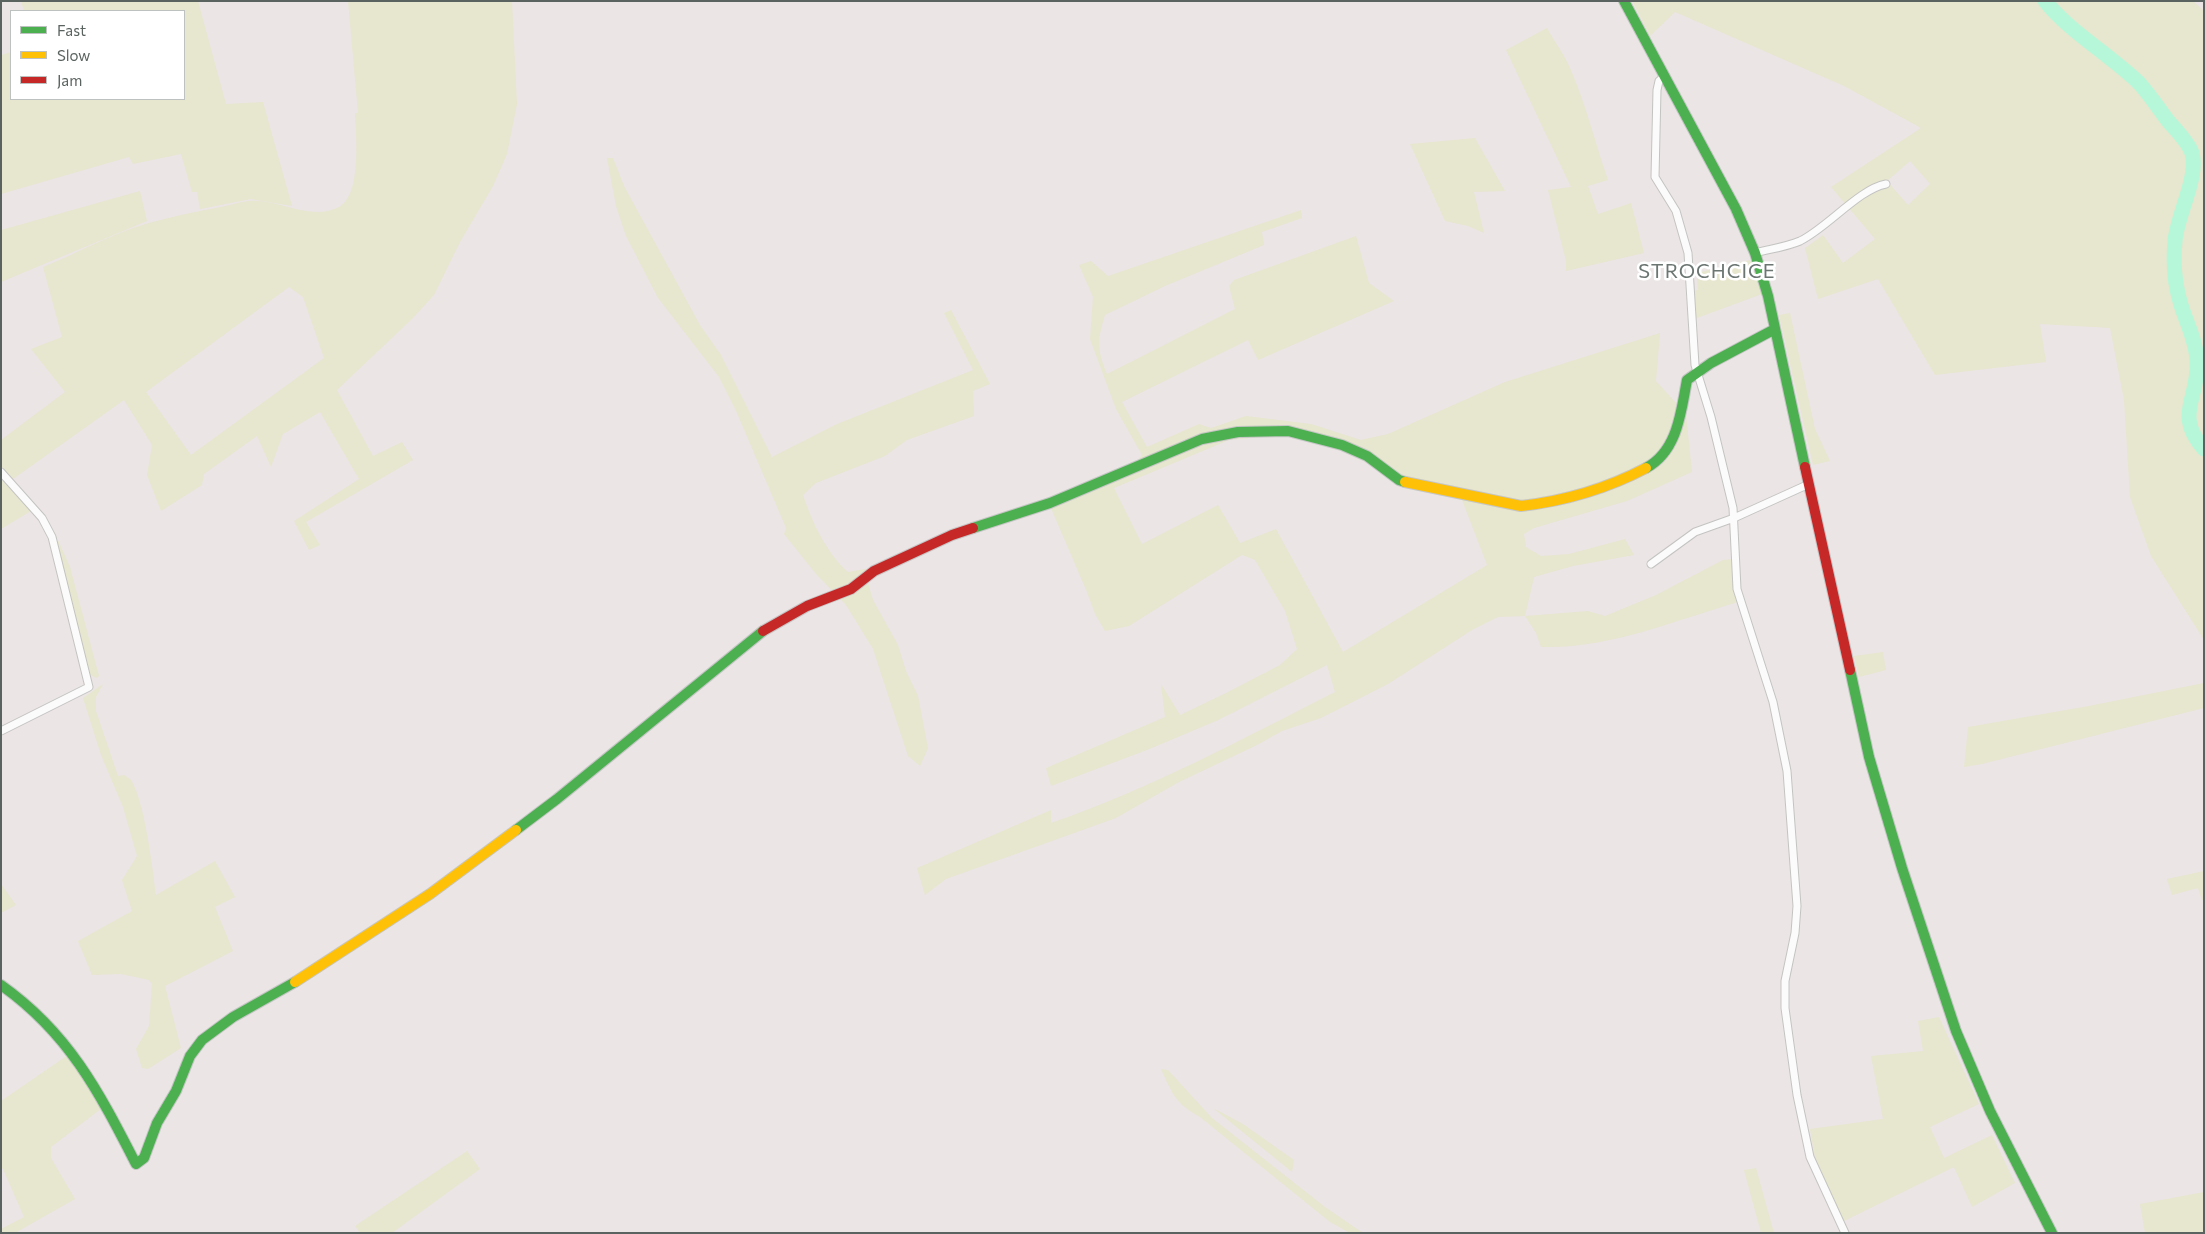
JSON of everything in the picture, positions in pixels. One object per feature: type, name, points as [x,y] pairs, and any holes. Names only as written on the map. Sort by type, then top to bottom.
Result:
[{"type":"street","points":[[1624,1],[1736,209],[1755,253],[1775,329],[1869,757],[1902,868],[1965,1055],[1990,1111],[2052,1233]]},
{"type":"street","points":[[1665,76],[1659,82],[1657,90],[1658,132],[1655,173],[1658,183],[1676,210],[1688,253],[1697,372],[1711,417],[1733,508],[1737,589],[1773,702],[1781,735],[1790,790],[1797,913],[1795,933],[1785,981],[1785,999],[1797,1095],[1810,1157],[1844,1233]]},
{"type":"street","points":[[1755,253],[1800,241],[1823,226],[1872,188],[1886,184]]},
{"type":"street","points":[[1,985],[42,1015],[65,1043],[102,1102],[136,1164],[144,1158],[157,1123],[176,1091],[190,1056],[202,1040],[233,1017],[301,979],[430,894],[557,799],[763,632],[807,606],[851,588],[874,572],[952,535],[1050,503],[1193,441],[1238,432],[1288,431],[1308,435],[1367,456],[1399,480],[1410,484],[1509,505],[1537,504],[1619,482],[1653,464],[1662,455],[1675,434],[1685,383],[1697,372],[1775,329]]},
{"type":"street","points":[[1,472],[42,518],[52,537],[89,686],[1,731]]},
{"type":"street","points":[[1651,564],[1695,532],[1734,518],[1809,484]]},
{"type":"green space","points":[[21,1],[198,1],[226,104],[263,102],[292,206],[251,199],[200,209],[197,192],[192,192],[181,154],[133,164],[129,157],[1,194],[1,55],[10,52],[10,100],[185,100],[185,10],[24,10]]},
{"type":"green space","points":[[348,1],[512,1],[517,104],[507,154],[493,186],[460,242],[434,295],[413,318],[337,390],[373,456],[402,442],[413,460],[306,522],[320,545],[309,550],[294,521],[359,479],[320,412],[283,434],[271,467],[257,436],[204,474],[202,485],[161,511],[147,475],[152,445],[124,400],[13,479],[1,466],[1,440],[65,392],[31,349],[62,337],[43,267],[135,227],[241,202],[260,201],[317,212],[339,207],[346,200],[354,178],[356,164],[355,113],[358,113]],"holes":[[[289,287],[303,297],[324,358],[191,455],[146,392]]]},
{"type":"green space","points":[[1632,1],[2193,1],[2204,11],[2204,640],[2151,556],[2130,497],[2124,400],[2110,328],[2040,324],[2046,362],[1935,375],[1878,279],[1818,299],[1805,248],[1823,235],[1843,263],[1875,239],[1831,187],[1921,128],[1844,86],[1675,12],[1650,36]],"holes":[[[1910,161],[1930,184],[1908,205],[1887,181]]]},
{"type":"green space","points":[[1547,28],[1565,58],[1576,82],[1608,180],[1588,186],[1598,214],[1631,203],[1644,253],[1566,271],[1566,261],[1548,190],[1571,187],[1506,50]]},
{"type":"green space","points":[[1475,138],[1505,191],[1474,192],[1484,233],[1468,226],[1445,221],[1410,144]]},
{"type":"green space","points":[[607,158],[613,158],[624,186],[700,325],[721,355],[772,457],[837,424],[973,370],[944,313],[951,310],[990,384],[973,391],[974,416],[907,440],[885,456],[816,483],[803,495],[821,537],[840,565],[848,572],[871,568],[868,583],[873,600],[898,645],[906,671],[918,696],[928,748],[920,766],[908,756],[873,649],[846,605],[816,574],[784,534],[786,528],[737,413],[719,377],[658,298],[626,236],[616,206]]},
{"type":"green space","points":[[140,191],[147,221],[1,282],[1,230]]},
{"type":"green space","points":[[1301,210],[1302,218],[1262,232],[1264,245],[1165,286],[1105,315],[1099,345],[1101,358],[1107,374],[1235,309],[1229,286],[1234,280],[1356,236],[1369,283],[1394,301],[1258,360],[1248,340],[1122,402],[1147,447],[1199,424],[1211,428],[1246,416],[1311,424],[1361,440],[1388,434],[1505,382],[1660,333],[1656,381],[1686,414],[1692,472],[1627,501],[1534,528],[1524,534],[1526,547],[1541,556],[1569,554],[1625,539],[1634,555],[1573,566],[1534,577],[1525,616],[1498,617],[1472,630],[1388,684],[1321,718],[1282,731],[1179,782],[1116,818],[946,879],[925,895],[917,868],[1051,810],[1051,823],[1124,795],[1230,745],[1335,692],[1327,665],[1216,721],[1147,750],[1051,786],[1046,768],[1165,717],[1161,684],[1180,715],[1280,665],[1297,649],[1285,611],[1255,560],[1242,555],[1129,626],[1105,631],[1095,614],[1047,499],[1136,462],[1142,455],[1116,409],[1090,339],[1093,297],[1079,265],[1091,261],[1108,276]],"holes":[[[1284,435],[1314,441],[1358,456],[1399,486],[1462,500],[1487,565],[1343,652],[1276,529],[1240,543],[1218,505],[1142,544],[1114,488],[1229,440]]]},
{"type":"green space","points":[[1750,260],[1762,294],[1689,321],[1688,291],[1698,290],[1697,273]]},
{"type":"green space","points":[[1790,313],[1815,429],[1830,461],[1813,465],[1779,315]]},
{"type":"green space","points":[[1,479],[31,511],[1,529]]},
{"type":"green space","points":[[53,529],[70,567],[99,676],[96,678],[89,674]]},
{"type":"green space","points":[[1733,559],[1738,602],[1616,639],[1591,643],[1541,647],[1536,633],[1525,616],[1588,611],[1605,616],[1656,595],[1723,560]]},
{"type":"green space","points":[[1883,652],[1886,670],[1859,677],[1854,656]]},
{"type":"green space","points":[[2204,683],[2204,708],[1964,767],[1968,727],[2089,706]]},
{"type":"green space","points":[[103,684],[96,697],[96,711],[118,776],[124,775],[130,779],[140,801],[156,895],[215,861],[235,897],[215,907],[233,951],[165,986],[181,1048],[148,1069],[142,1068],[136,1049],[149,1026],[152,984],[149,980],[121,974],[92,975],[78,941],[132,911],[122,880],[137,856],[123,807],[101,755],[83,698]]},
{"type":"green space","points":[[2204,871],[2204,900],[2202,900],[2198,888],[2172,895],[2167,879]]},
{"type":"green space","points":[[1,884],[16,905],[1,913]]},
{"type":"green space","points":[[1939,1017],[1979,1104],[1930,1127],[1944,1158],[1992,1135],[2015,1183],[1972,1207],[1954,1167],[1844,1221],[1815,1158],[1810,1129],[1883,1119],[1871,1056],[1923,1051],[1918,1021]]},
{"type":"green space","points":[[68,1055],[102,1108],[51,1147],[51,1158],[75,1199],[15,1233],[1,1233],[1,1229],[24,1217],[1,1168],[1,1101]]},
{"type":"green space","points":[[1161,1069],[1168,1070],[1212,1118],[1325,1207],[1363,1233],[1350,1233],[1330,1222],[1180,1103],[1172,1092]]},
{"type":"green space","points":[[1213,1108],[1243,1124],[1294,1160],[1292,1172]]},
{"type":"green space","points":[[467,1151],[480,1169],[392,1233],[360,1233],[355,1226]]},
{"type":"green space","points":[[1756,1168],[1774,1233],[1761,1233],[1744,1170]]},
{"type":"green space","points":[[2204,1192],[2204,1233],[2145,1233],[2140,1204]]},
{"type":"waterway","points":[[2045,1],[2066,23],[2139,83],[2185,141],[2192,153],[2193,173],[2177,231],[2174,265],[2179,298],[2193,339],[2197,360],[2197,373],[2189,415],[2190,426],[2204,449]]},
{"type":"traffic: fast","points":[[1624,1],[1736,209],[1755,253],[1768,296],[1805,467]]},
{"type":"traffic: fast","points":[[1646,468],[1657,461],[1671,441],[1680,417],[1687,380],[1711,363],[1775,329]]},
{"type":"traffic: fast","points":[[973,528],[1050,503],[1202,439],[1238,432],[1288,431],[1342,445],[1367,456],[1399,480],[1405,482]]},
{"type":"traffic: fast","points":[[516,830],[557,799],[763,631]]},
{"type":"traffic: fast","points":[[1850,670],[1869,757],[1902,868],[1956,1031],[1990,1111],[2052,1233]]},
{"type":"traffic: fast","points":[[1,985],[46,1023],[64,1044],[95,1088],[136,1164],[144,1158],[157,1123],[176,1091],[190,1056],[202,1040],[233,1017],[295,982]]},
{"type":"traffic: slow","points":[[1405,482],[1521,506],[1585,493],[1616,482],[1646,468]]},
{"type":"traffic: slow","points":[[295,982],[430,894],[516,830]]},
{"type":"traffic: jam","points":[[1805,467],[1850,670]]},
{"type":"traffic: jam","points":[[763,631],[807,606],[851,589],[874,571],[952,535],[973,528]]},
{"type":"district","name":"STROCHCICE","points":[[1707,271]]}]
